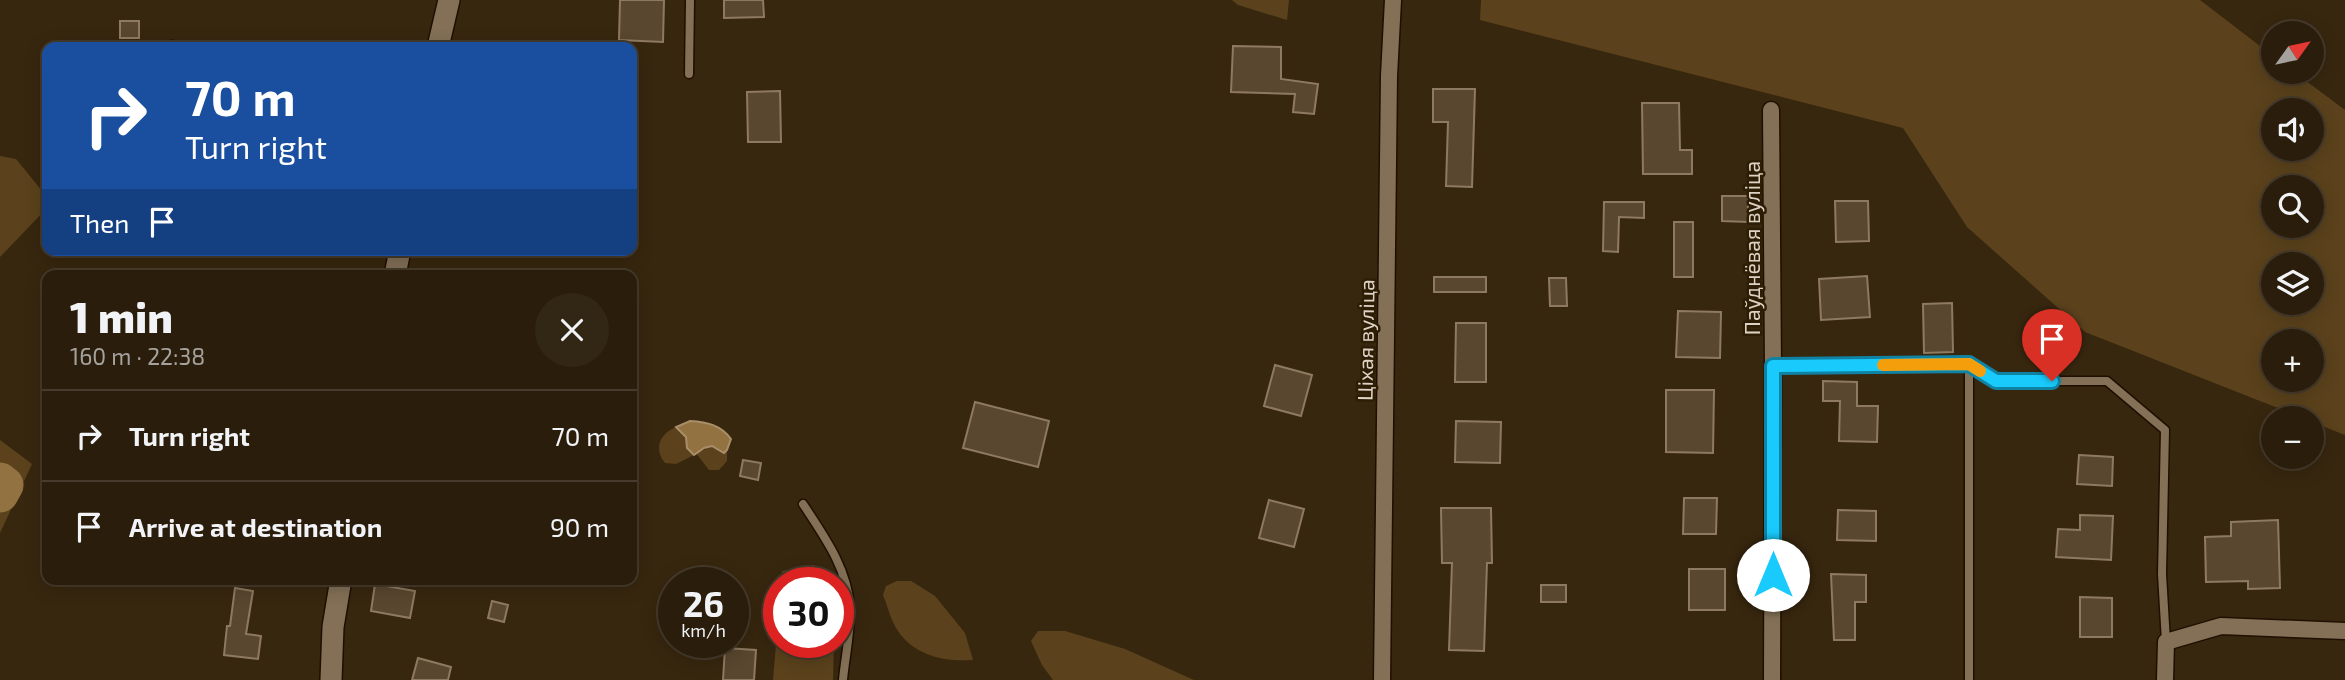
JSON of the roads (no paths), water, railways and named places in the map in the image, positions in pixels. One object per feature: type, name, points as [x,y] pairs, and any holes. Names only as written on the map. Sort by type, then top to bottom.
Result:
[{"type":"street","points":[[439,42],[449,0]]},
{"type":"street","name":"Ціхая вуліца","points":[[1382,680],[1389,76],[1393,0]]},
{"type":"street","name":"Паўднёвая вуліца","points":[[1771,110],[1772,680]]},
{"type":"street","points":[[331,680],[333,627],[340,585]]},
{"type":"street","points":[[2165,680],[2166,642],[2221,626],[2345,631]]},
{"type":"lane","points":[[689,74],[690,0]]},
{"type":"lane","points":[[1773,366],[1969,364],[1996,381],[2107,381],[2165,430],[2162,574],[2166,642]]},
{"type":"lane","points":[[1969,364],[1969,680]]},
{"type":"lane","points":[[803,504],[830,544],[843,573],[850,608],[843,680]]},
{"type":"waterway","points":[[0,481],[5,485],[0,494]]}]
